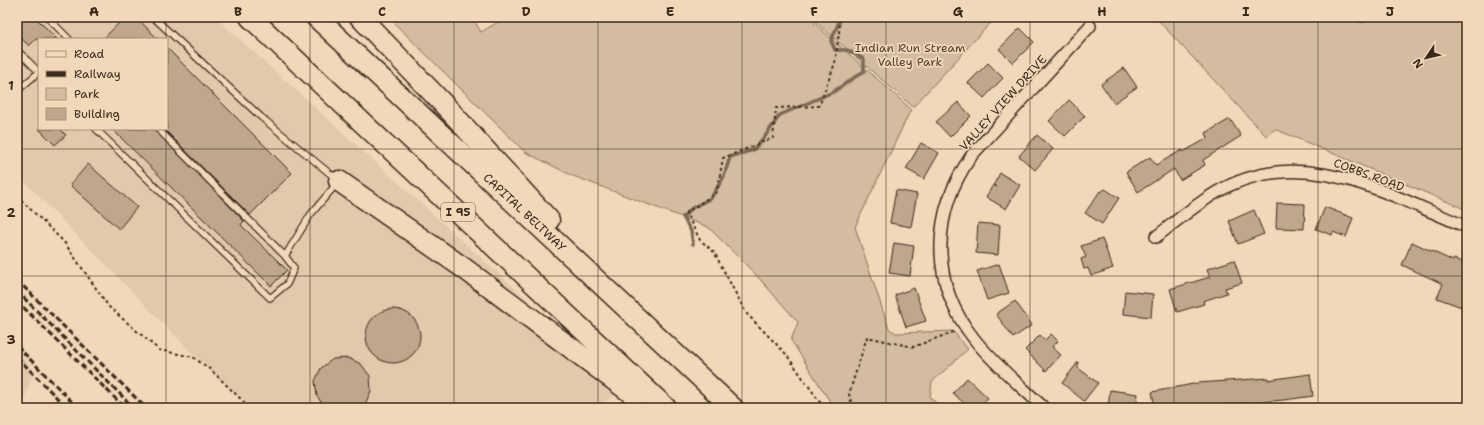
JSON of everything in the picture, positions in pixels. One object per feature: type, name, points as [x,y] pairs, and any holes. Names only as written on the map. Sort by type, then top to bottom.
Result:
[{"type":"highway","name":"I 95","points":[[250,17],[666,408]]},
{"type":"highway","name":"CAPITAL BELTWAY","points":[[316,17],[733,408]]},
{"type":"highway","points":[[360,17],[451,112],[647,328]]},
{"type":"highway","points":[[339,181],[472,274],[651,408]]},
{"type":"street","name":"VALLEY VIEW DRIVE","points":[[1044,408],[986,352],[965,328],[949,296],[941,259],[942,224],[952,189],[961,170],[972,155],[1090,26]]},
{"type":"street","name":"COBBS ROAD","points":[[1156,237],[1194,207],[1231,185],[1263,174],[1295,170],[1312,171],[1344,177],[1467,227]]},
{"type":"lane","points":[[47,17],[68,38]]},
{"type":"lane","points":[[153,17],[261,117],[339,181],[311,214],[285,256]]},
{"type":"lane","points":[[17,50],[38,70]]},
{"type":"lane","points":[[17,91],[38,72]]},
{"type":"lane","points":[[97,130],[270,298],[287,284],[294,268],[285,256],[159,130]]},
{"type":"path","points":[[824,408],[786,354],[746,314],[714,252],[700,240],[686,213],[717,192],[723,158],[773,138],[776,108],[819,106],[835,63],[841,17]]},
{"type":"path","points":[[17,196],[64,242],[109,307],[159,350],[193,357],[211,370],[250,408]]},
{"type":"path","points":[[853,408],[849,394],[867,337],[913,347],[965,328]]},
{"type":"shaded area","points":[[17,17],[215,17],[624,387],[598,408],[252,408],[191,352],[17,174]]},
{"type":"shaded area","points":[[17,352],[34,370],[21,408],[17,408]]},
{"type":"green space","points":[[388,17],[472,17],[481,32],[507,17],[807,17],[911,109],[855,227],[889,329],[896,333],[953,331],[968,349],[932,382],[930,398],[943,408],[834,408],[791,340],[798,322],[757,276],[708,227],[573,176],[525,152]]},
{"type":"green space","name":"Indian Run Stream Valley Park","points":[[810,17],[996,17],[913,107]]},
{"type":"green space","points":[[1155,17],[1354,17],[1361,23],[1382,17],[1467,17],[1467,210],[1275,129],[1266,136]]},
{"type":"building","points":[[17,17],[35,17],[56,38],[38,38],[29,46],[17,34]]},
{"type":"building","points":[[125,17],[136,17],[157,38],[104,38]]},
{"type":"building","points":[[1020,28],[1034,42],[1013,63],[999,49]]},
{"type":"building","points":[[168,49],[292,173],[250,215],[165,130],[168,130]]},
{"type":"building","points":[[988,63],[1003,78],[984,98],[968,83]]},
{"type":"building","points":[[1124,68],[1137,87],[1114,103],[1101,84]]},
{"type":"building","points":[[1069,100],[1085,116],[1065,136],[1049,121]]},
{"type":"building","points":[[958,102],[971,116],[950,137],[936,122]]},
{"type":"building","points":[[1230,119],[1241,136],[1203,160],[1205,165],[1180,180],[1174,169],[1138,192],[1126,172],[1150,157],[1156,165],[1182,150],[1183,152],[1208,138],[1206,133]]},
{"type":"building","points":[[40,130],[61,130],[66,135],[55,145]]},
{"type":"building","points":[[113,130],[155,130],[244,221],[241,225],[287,270],[271,286]]},
{"type":"building","points":[[1037,135],[1053,149],[1035,170],[1019,156]]},
{"type":"building","points":[[921,143],[939,153],[924,179],[906,169]]},
{"type":"building","points":[[88,164],[137,207],[119,229],[70,185]]},
{"type":"building","points":[[1000,173],[1020,185],[1006,209],[986,197],[993,185],[997,187],[994,184]]},
{"type":"building","points":[[1105,189],[1119,198],[1102,224],[1085,213],[1100,191],[1101,192]]},
{"type":"building","points":[[896,190],[917,194],[911,227],[890,223]]},
{"type":"building","points":[[1277,203],[1305,204],[1304,229],[1276,228]]},
{"type":"building","points":[[1325,207],[1353,218],[1346,237],[1333,232],[1332,235],[1316,229]]},
{"type":"building","points":[[1254,210],[1264,234],[1238,244],[1229,221]]},
{"type":"building","points":[[978,223],[1000,225],[998,255],[976,253]]},
{"type":"building","points":[[1102,239],[1113,268],[1091,276],[1088,268],[1084,269],[1081,259],[1086,257],[1081,246]]},
{"type":"building","points":[[1412,242],[1453,261],[1454,259],[1467,264],[1467,309],[1437,298],[1443,284],[1402,265]]},
{"type":"building","points":[[894,243],[914,246],[910,276],[889,273]]},
{"type":"building","points":[[1234,260],[1242,283],[1225,288],[1227,293],[1203,301],[1204,304],[1177,312],[1170,289],[1210,277],[1207,269]]},
{"type":"building","points":[[999,264],[1009,293],[987,300],[977,271]]},
{"type":"building","points":[[914,288],[926,321],[906,327],[895,295]]},
{"type":"building","points":[[1125,291],[1153,294],[1151,317],[1123,314]]},
{"type":"building","points":[[1015,301],[1032,325],[1013,338],[996,314]]},
{"type":"building","points":[[388,309],[398,309],[408,313],[416,321],[420,331],[420,341],[416,351],[408,359],[398,363],[388,363],[378,359],[370,351],[366,341],[366,331],[370,321],[378,313]]},
{"type":"building","points":[[1051,334],[1058,341],[1052,347],[1061,355],[1046,371],[1025,350],[1040,335],[1045,340]]},
{"type":"building","points":[[348,358],[361,364],[370,376],[371,391],[365,404],[359,408],[325,408],[317,396],[315,381],[321,368],[333,359]]},
{"type":"building","points":[[1078,362],[1078,368],[1098,383],[1084,401],[1062,383]]},
{"type":"building","points":[[1310,374],[1313,396],[1284,400],[1189,408],[1155,408],[1152,392],[1198,383],[1268,378],[1268,380]]},
{"type":"building","points":[[967,378],[988,398],[979,408],[969,408],[953,393]]},
{"type":"building","points":[[1110,390],[1138,394],[1136,408],[1108,408]]},
{"type":"waterway","points":[[693,244],[691,231],[683,217],[692,208],[711,198],[724,176],[730,157],[753,150],[780,115],[833,92],[864,71],[864,59],[847,50],[835,50],[831,41],[841,17]]},
{"type":"railway","points":[[17,280],[146,408]]},
{"type":"railway","points":[[17,291],[134,408]]},
{"type":"railway","points":[[17,301],[125,408]]},
{"type":"railway","points":[[17,346],[78,408]]},
{"type":"railway","points":[[17,357],[67,408]]}]
